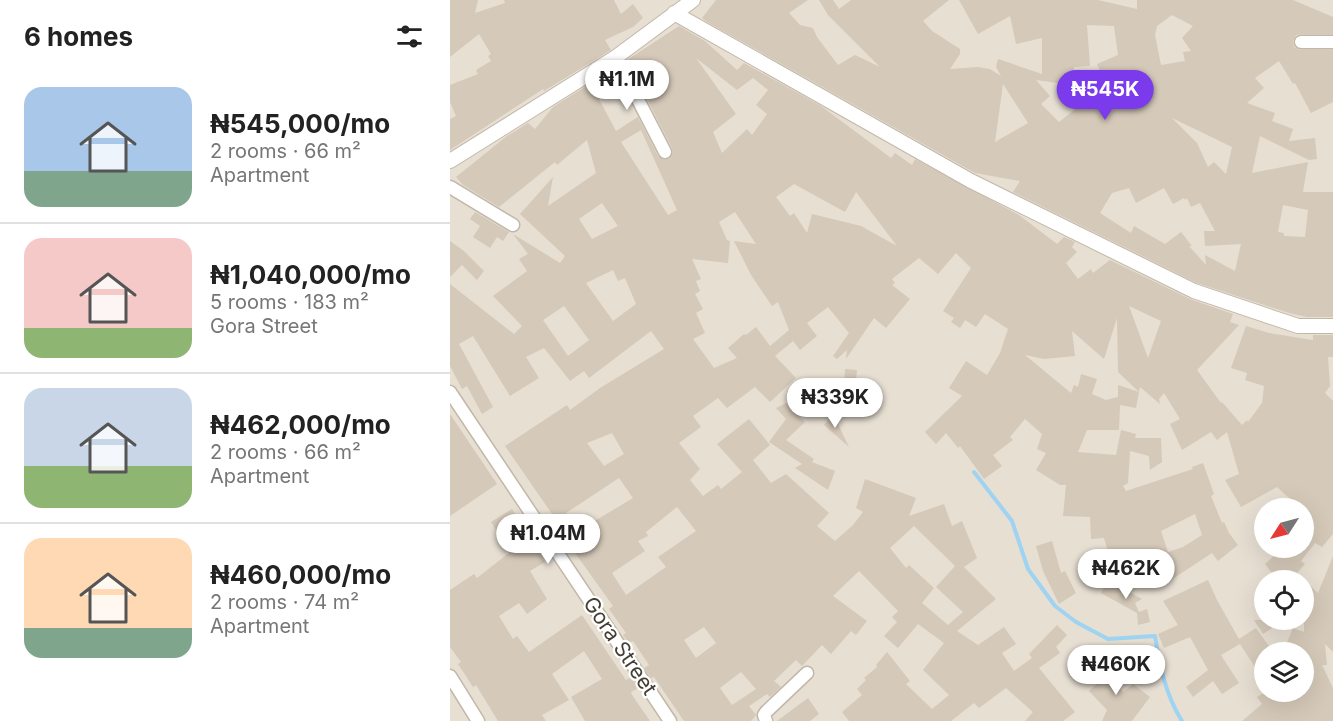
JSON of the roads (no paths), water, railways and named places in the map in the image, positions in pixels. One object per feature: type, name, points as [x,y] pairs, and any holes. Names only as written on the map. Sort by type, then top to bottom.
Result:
[{"type":"street","points":[[450,161],[616,57],[693,0]]},
{"type":"street","points":[[674,13],[971,181],[1194,291],[1298,326],[1333,326]]},
{"type":"street","points":[[1301,42],[1333,42]]},
{"type":"street","points":[[616,57],[665,152]]},
{"type":"street","points":[[450,187],[513,225]]},
{"type":"street","name":"Gora Street","points":[[450,392],[670,721]]},
{"type":"street","points":[[766,721],[766,712],[807,673]]},
{"type":"street","points":[[450,676],[478,721]]},
{"type":"waterway","points":[[974,472],[1012,521],[1028,569],[1055,606],[1076,622],[1108,639],[1155,636],[1167,690],[1182,721]]}]
